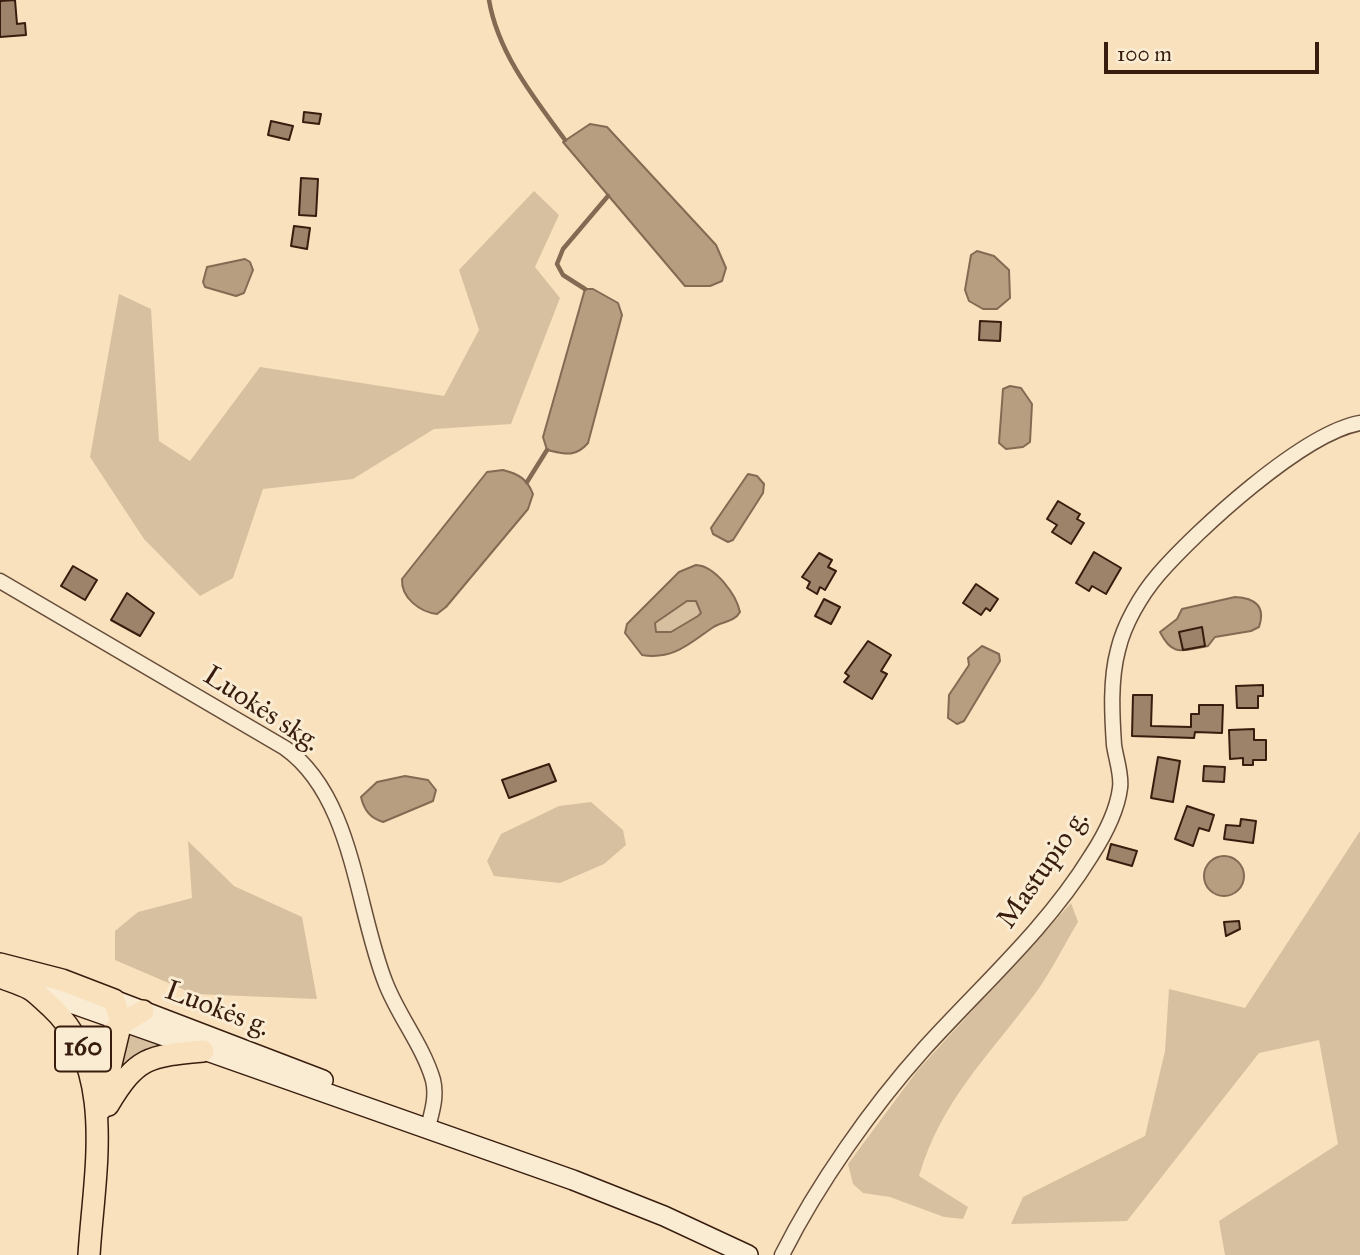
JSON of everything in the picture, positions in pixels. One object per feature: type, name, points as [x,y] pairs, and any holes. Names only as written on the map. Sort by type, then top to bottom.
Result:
[{"type":"main road","name":"Luokės g.","points":[[0,964],[62,980],[331,1083],[409,1121]]},
{"type":"main road","name":"Luokės g.","points":[[0,977],[121,1023],[428,1127],[651,1211],[748,1255]]},
{"type":"main road","name":"160","points":[[32,990],[68,1024],[78,1039],[93,1086],[96,1125],[89,1255]]},
{"type":"main road","name":"160","points":[[96,1125],[121,1023],[114,1000]]},
{"type":"main road","name":"160","points":[[93,1086],[100,1045],[121,1023],[143,1012]]},
{"type":"main road","name":"160","points":[[96,1125],[132,1069],[148,1060],[167,1055],[203,1051]]},
{"type":"street","name":"Mastupio g.","points":[[782,1255],[797,1226],[886,1093],[1032,935],[1090,857],[1110,823],[1120,786],[1112,703],[1118,649],[1132,614],[1157,576],[1231,505],[1280,467],[1323,435],[1360,423]]},
{"type":"street","name":"Luokės skg.","points":[[0,581],[285,748],[305,762],[317,777],[352,859],[364,922],[386,983],[433,1081],[434,1106],[428,1127]]},
{"type":"shaded area","points":[[590,124],[607,127],[716,245],[726,268],[722,281],[710,286],[685,286],[563,142]]},
{"type":"shaded area","points":[[534,191],[559,215],[535,267],[560,298],[511,424],[434,429],[353,479],[263,489],[233,578],[200,596],[144,539],[90,457],[119,294],[151,309],[159,441],[190,461],[260,367],[444,396],[479,330],[459,270]]},
{"type":"shaded area","points":[[977,251],[994,256],[1009,270],[1010,298],[997,309],[983,309],[969,301],[965,290],[971,255]]},
{"type":"shaded area","points":[[245,259],[250,262],[253,270],[244,293],[236,296],[205,287],[203,282],[207,267]]},
{"type":"shaded area","points":[[585,289],[593,289],[618,303],[622,315],[588,443],[574,453],[547,450],[543,437]]},
{"type":"shaded area","points":[[1010,386],[1021,388],[1032,404],[1030,442],[1023,447],[1006,449],[999,443],[1003,389]]},
{"type":"shaded area","points":[[503,470],[518,475],[528,484],[533,494],[528,509],[446,607],[437,614],[418,607],[408,598],[402,579],[487,472]]},
{"type":"shaded area","points":[[748,474],[757,476],[764,484],[763,493],[733,540],[728,542],[713,534],[711,528]]},
{"type":"shaded area","points":[[696,565],[710,570],[729,589],[740,612],[672,653],[642,655],[625,633],[627,624],[679,572]],"holes":[[[687,601],[696,601],[701,613],[698,616],[671,632],[656,632],[655,623]]]},
{"type":"shaded area","points":[[1235,597],[1257,604],[1261,614],[1259,627],[1251,631],[1215,637],[1208,646],[1185,650],[1169,646],[1160,632],[1177,619],[1182,609]]},
{"type":"shaded area","points":[[687,601],[696,601],[701,613],[671,632],[656,632],[655,623]]},
{"type":"shaded area","points":[[982,646],[999,654],[1000,661],[964,721],[957,724],[948,718],[949,695],[969,665],[968,658]]},
{"type":"shaded area","points":[[405,776],[428,780],[436,790],[433,801],[383,822],[371,816],[361,797],[377,782]]},
{"type":"shaded area","points":[[591,802],[623,830],[626,845],[604,864],[560,883],[494,876],[487,861],[501,834],[559,806]]},
{"type":"shaded area","points":[[1360,831],[1360,1255],[1225,1255],[1219,1221],[1338,1144],[1319,1040],[1259,1053],[1127,1221],[1011,1224],[1023,1197],[1145,1136],[1165,1051],[1169,989],[1245,1008]]},
{"type":"shaded area","points":[[188,841],[234,886],[302,917],[317,999],[194,994],[115,960],[115,931],[138,912],[192,898]]},
{"type":"shaded area","points":[[1224,856],[1238,862],[1244,876],[1238,890],[1224,896],[1210,890],[1204,876],[1210,862]]},
{"type":"shaded area","points":[[1071,903],[1078,922],[1037,991],[954,1100],[929,1148],[919,1176],[968,1207],[963,1219],[944,1217],[890,1197],[863,1193],[853,1184],[848,1164],[917,1071]]},
{"type":"shaded area","points":[[127,1032],[168,1048],[117,1076]]},
{"type":"building","points":[[15,0],[17,24],[25,23],[26,35],[0,37],[0,1]]},
{"type":"building","points":[[304,112],[321,114],[319,124],[303,122]]},
{"type":"building","points":[[271,121],[293,126],[289,140],[268,135]]},
{"type":"building","points":[[301,178],[318,179],[316,216],[299,215]]},
{"type":"building","points":[[294,226],[310,228],[307,249],[291,246]]},
{"type":"building","points":[[980,321],[1001,322],[1000,341],[979,340]]},
{"type":"building","points":[[1058,501],[1080,514],[1077,519],[1084,523],[1071,544],[1052,532],[1057,525],[1047,519]]},
{"type":"building","points":[[1094,552],[1121,568],[1106,594],[1092,586],[1089,591],[1076,583]]},
{"type":"building","points":[[819,553],[832,560],[828,567],[836,571],[825,590],[820,587],[817,594],[807,588],[810,582],[802,577]]},
{"type":"building","points":[[73,566],[97,580],[85,600],[61,586]]},
{"type":"building","points":[[976,584],[998,599],[990,611],[986,608],[981,615],[963,603]]},
{"type":"building","points":[[127,593],[154,613],[140,636],[111,620]]},
{"type":"building","points":[[824,599],[840,607],[831,624],[815,616]]},
{"type":"building","points":[[1202,627],[1205,646],[1183,650],[1179,632]]},
{"type":"building","points":[[868,641],[891,655],[881,671],[887,674],[872,699],[844,682],[849,676],[845,673]]},
{"type":"building","points":[[1263,685],[1263,696],[1258,696],[1258,708],[1237,708],[1236,686]]},
{"type":"building","points":[[1133,695],[1152,695],[1151,726],[1191,727],[1191,714],[1199,714],[1199,705],[1223,705],[1222,733],[1195,732],[1194,738],[1132,736]]},
{"type":"building","points":[[1254,729],[1254,740],[1266,740],[1266,760],[1253,760],[1253,765],[1243,765],[1243,758],[1230,759],[1229,730]]},
{"type":"building","points":[[1158,757],[1180,761],[1173,802],[1151,798]]},
{"type":"building","points":[[549,764],[556,781],[509,798],[502,780]]},
{"type":"building","points":[[1204,766],[1225,767],[1224,782],[1203,781]]},
{"type":"building","points":[[1187,806],[1214,815],[1209,831],[1199,828],[1193,846],[1175,839]]},
{"type":"building","points":[[1241,819],[1256,821],[1253,843],[1224,839],[1226,825],[1240,826]]},
{"type":"building","points":[[1111,844],[1137,851],[1132,866],[1107,859]]},
{"type":"building","points":[[1239,921],[1240,929],[1226,936],[1224,922]]},
{"type":"waterway","points":[[489,0],[500,38],[509,57],[565,140]]},
{"type":"waterway","points":[[585,289],[563,275],[557,264],[563,249],[608,196]]},
{"type":"waterway","points":[[527,482],[547,450]]}]
